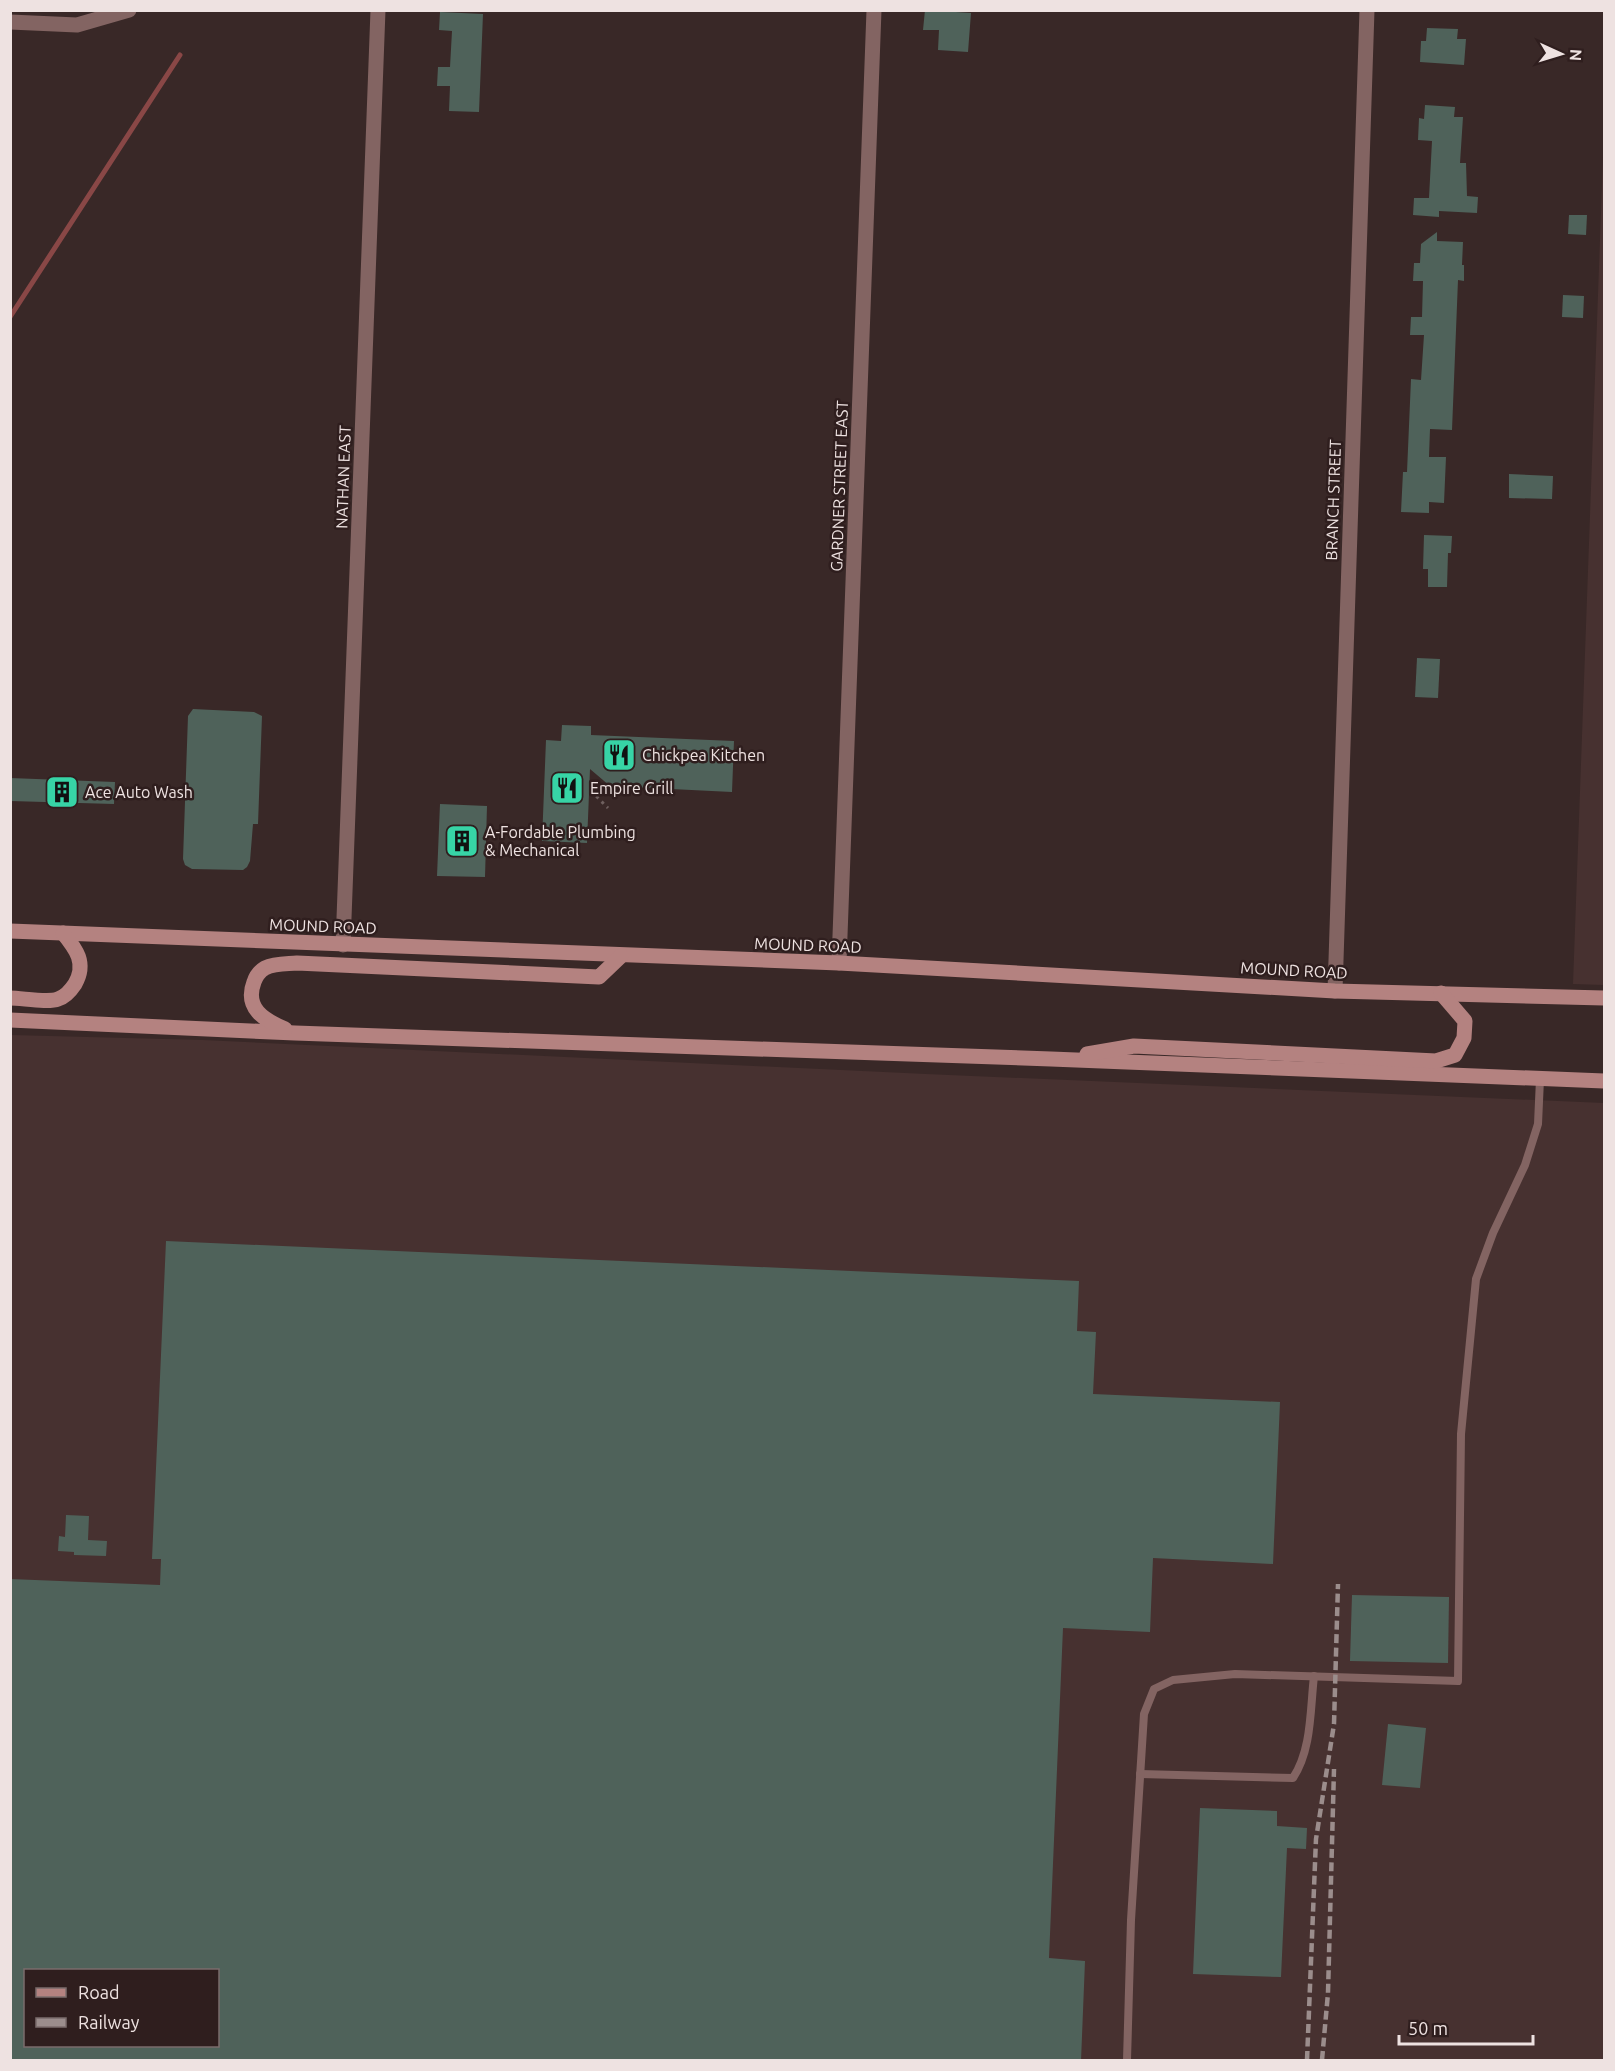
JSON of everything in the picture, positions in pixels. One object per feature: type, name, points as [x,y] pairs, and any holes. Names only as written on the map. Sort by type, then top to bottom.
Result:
[{"type":"main road","name":"MOUND ROAD","points":[[12,931],[839,963],[1335,991],[1605,998]]},
{"type":"main road","points":[[10,998],[56,1000],[69,993],[80,975],[81,961],[74,946],[63,933]]},
{"type":"main road","points":[[295,1033],[267,1022],[251,1003],[251,989],[256,976],[263,969],[276,964],[297,963],[599,977],[621,956]]},
{"type":"main road","points":[[1051,1059],[1134,1046],[1436,1061],[1455,1055],[1464,1038],[1465,1021],[1441,993]]},
{"type":"main road","points":[[10,1020],[295,1033],[1051,1059],[1605,1082]]},
{"type":"street","points":[[10,22],[76,25],[129,10]]},
{"type":"street","name":"NATHAN EAST","points":[[343,945],[378,10]]},
{"type":"street","name":"GARDNER STREET EAST","points":[[839,963],[874,10]]},
{"type":"street","name":"BRANCH STREET","points":[[1335,991],[1367,10]]},
{"type":"lane","points":[[1127,2061],[1131,1920],[1144,1714],[1154,1689],[1173,1680],[1235,1674],[1458,1681],[1461,1434],[1476,1279],[1492,1233],[1525,1165],[1538,1124],[1540,1079]]},
{"type":"lane","points":[[1140,1774],[1293,1778],[1301,1765],[1307,1741],[1314,1676]]},
{"type":"path","points":[[591,790],[608,808]]},
{"type":"shaded area","points":[[1604,129],[1604,985],[1573,984]]},
{"type":"shaded area","points":[[11,1035],[203,1040],[1604,1103],[1604,2060],[11,2060]]},
{"type":"building","points":[[925,10],[971,13],[968,52],[938,50],[939,30],[923,30]]},
{"type":"building","points":[[440,12],[483,14],[479,112],[449,111],[450,86],[437,86],[438,67],[450,67],[452,31],[439,30]]},
{"type":"building","points":[[1427,28],[1458,29],[1457,39],[1466,39],[1464,65],[1420,62],[1421,41],[1426,41]]},
{"type":"building","points":[[1425,105],[1455,107],[1454,117],[1463,117],[1460,163],[1466,163],[1467,196],[1478,197],[1477,213],[1439,211],[1439,217],[1413,215],[1414,198],[1429,198],[1432,141],[1418,140],[1419,118],[1424,119]]},
{"type":"building","points":[[1569,215],[1587,215],[1586,235],[1568,234]]},
{"type":"building","points":[[1437,232],[1437,241],[1463,242],[1462,265],[1464,265],[1464,281],[1458,280],[1452,430],[1430,429],[1429,457],[1446,457],[1444,503],[1429,502],[1429,513],[1401,512],[1403,472],[1407,472],[1411,379],[1421,380],[1424,335],[1410,335],[1411,317],[1422,317],[1423,281],[1413,281],[1414,263],[1420,263],[1421,244]]},
{"type":"building","points":[[1563,295],[1584,296],[1583,318],[1562,317]]},
{"type":"building","points":[[1509,474],[1553,476],[1552,499],[1509,498]]},
{"type":"building","points":[[1424,535],[1452,536],[1451,553],[1448,553],[1447,587],[1428,587],[1428,569],[1423,569]]},
{"type":"building","points":[[1417,658],[1440,659],[1438,698],[1415,697]]},
{"type":"building","points":[[193,709],[254,712],[262,716],[258,824],[253,824],[250,861],[243,870],[192,869],[185,865],[183,859],[188,716]]},
{"type":"building","points":[[562,725],[591,726],[591,735],[734,741],[732,792],[610,786],[590,769],[587,843],[542,841],[546,740],[561,741]]},
{"type":"building","name":"Ace Auto Wash","points":[[10,778],[115,782],[114,804],[10,801]]},
{"type":"building","name":"A-Fordable Plumbing & Mechanical","points":[[440,804],[487,806],[485,877],[437,876]]},
{"type":"building","points":[[166,1241],[1079,1281],[1077,1331],[1096,1332],[1093,1394],[1280,1402],[1273,1564],[1153,1558],[1150,1632],[1063,1628],[1049,1958],[1085,1961],[1081,2061],[10,2061],[10,1579],[160,1585],[161,1559],[152,1559]]},
{"type":"building","points":[[66,1515],[89,1516],[88,1540],[107,1541],[106,1556],[74,1555],[74,1552],[58,1551],[59,1536],[65,1537]]},
{"type":"building","points":[[1352,1595],[1449,1597],[1448,1663],[1350,1661]]},
{"type":"building","points":[[1388,1724],[1426,1728],[1420,1788],[1382,1785]]},
{"type":"building","points":[[1200,1808],[1277,1811],[1277,1826],[1307,1828],[1306,1849],[1287,1848],[1281,1977],[1193,1974]]},
{"type":"waterway","points":[[10,317],[180,55]]},
{"type":"railway","points":[[1307,2060],[1316,1839],[1334,1724],[1338,1584]]},
{"type":"railway","points":[[1322,2060],[1328,1993],[1334,1769]]},
{"type":"place","name":"Chickpea Kitchen","points":[[619,755]]},
{"type":"place","name":"Empire Grill","points":[[567,788]]},
{"type":"place","name":"Ace Auto Wash","points":[[62,792]]},
{"type":"place","name":"A-Fordable Plumbing & Mechanical","points":[[462,841]]}]
